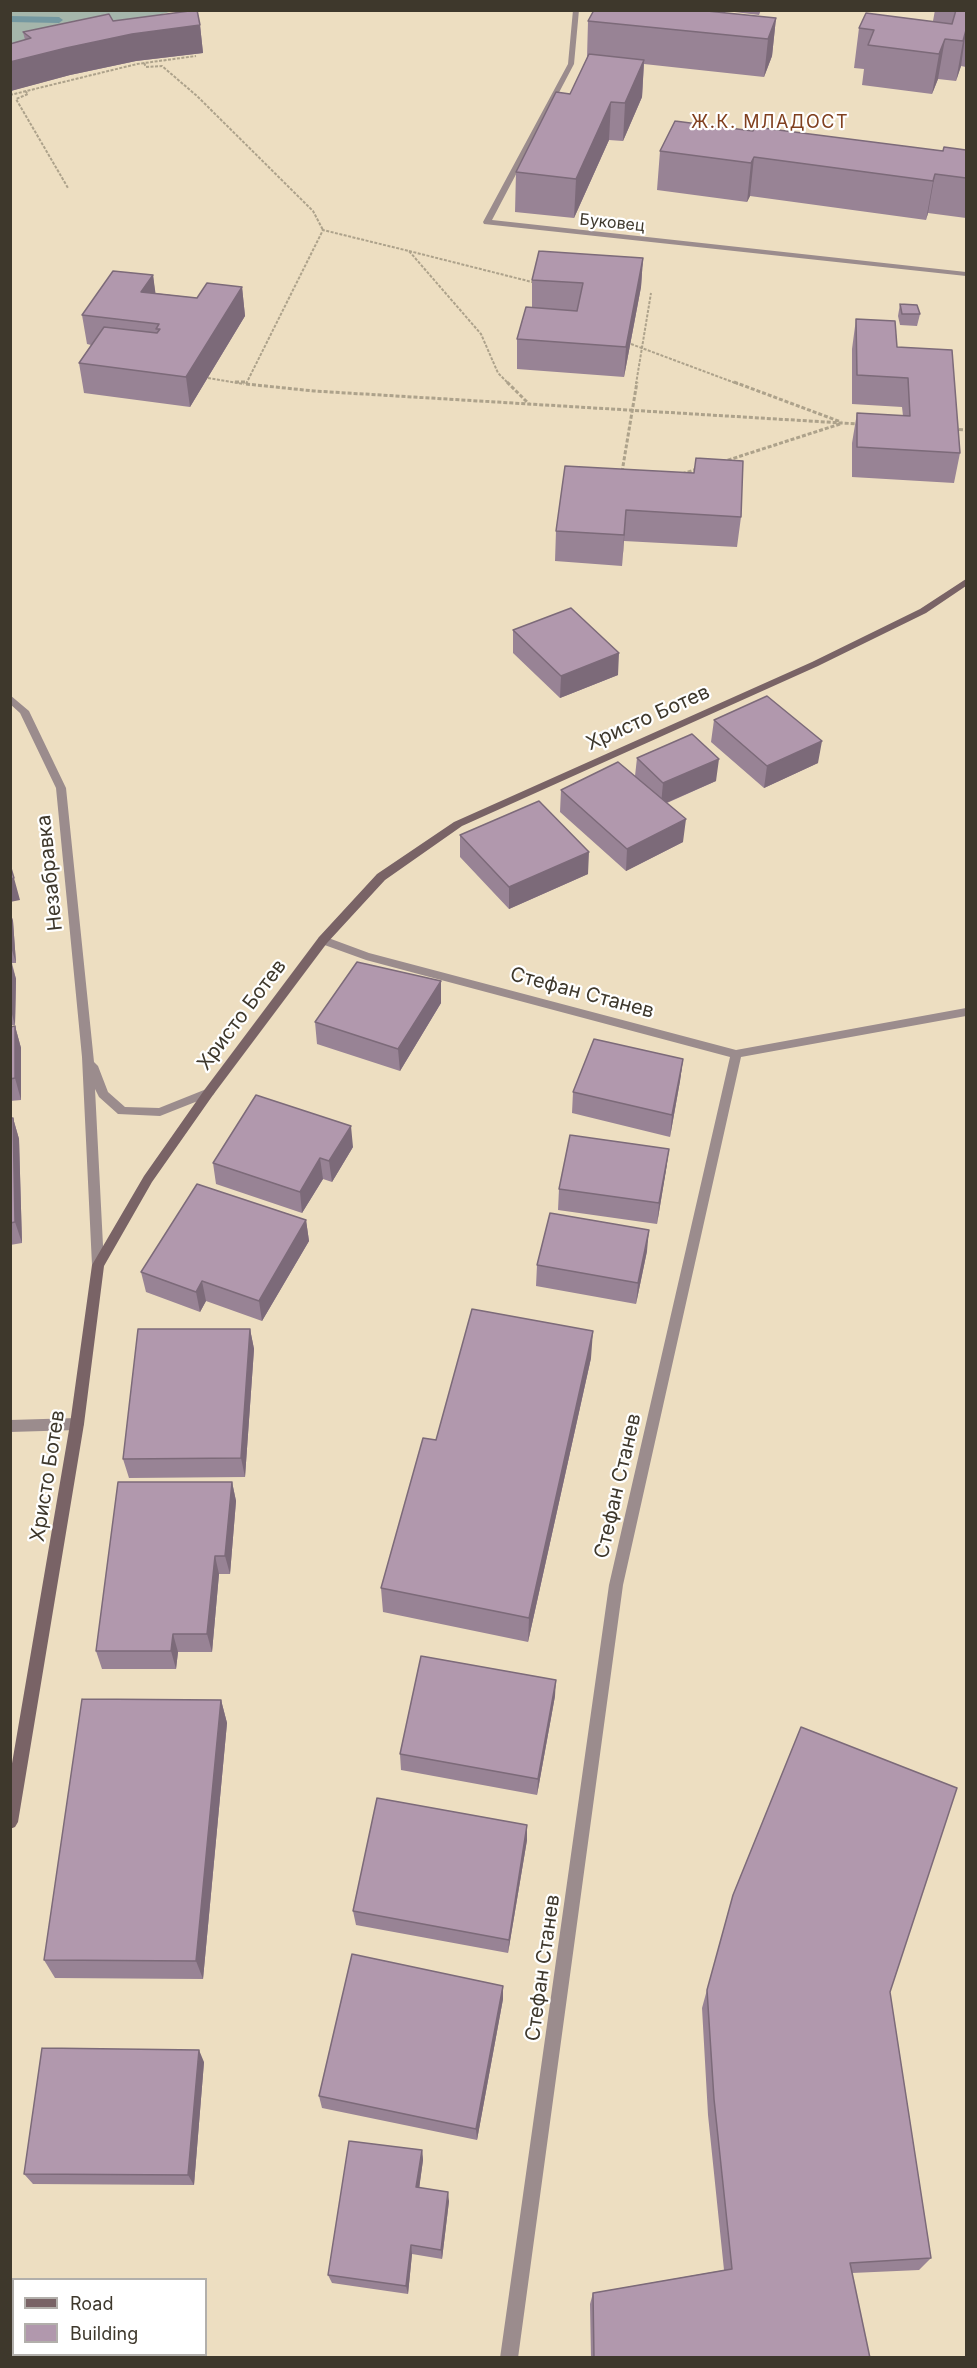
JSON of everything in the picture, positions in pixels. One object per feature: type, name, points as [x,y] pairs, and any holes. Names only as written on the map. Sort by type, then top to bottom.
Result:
[{"type":"main road","name":"Христо Ботев","points":[[10,1822],[77,1424],[98,1265],[148,1179],[209,1092],[323,940],[381,878],[458,824],[815,664],[923,611],[966,582]]},
{"type":"main road","points":[[954,591],[966,597]]},
{"type":"street","name":"Буковец","points":[[576,10],[571,64],[487,222],[966,274]]},
{"type":"street","name":"Незабравка","points":[[10,698],[24,711],[61,788],[88,1057],[98,1265]]},
{"type":"street","name":"Стефан Станев","points":[[323,940],[366,956],[736,1054],[616,1585],[509,2358]]},
{"type":"street","points":[[736,1054],[966,1012]]},
{"type":"street","name":"Незабравка","points":[[88,1057],[103,1094],[122,1111],[160,1112],[209,1092]]},
{"type":"street","points":[[10,1426],[77,1424]]},
{"type":"path","points":[[10,95],[73,78],[144,63],[196,56]]},
{"type":"path","points":[[144,63],[146,67],[162,66],[197,96],[313,211],[323,230],[538,283]]},
{"type":"path","points":[[24,91],[28,94],[16,99],[68,188]]},
{"type":"path","points":[[246,384],[323,230]]},
{"type":"path","points":[[409,251],[481,334],[498,373],[530,404]]},
{"type":"path","points":[[621,475],[651,292]]},
{"type":"path","points":[[631,344],[642,346],[844,423]]},
{"type":"path","points":[[208,378],[314,391],[868,425]]},
{"type":"path","points":[[719,462],[844,423]]},
{"type":"path","points":[[950,429],[966,430]]},
{"type":"path","points":[[673,477],[707,466]]},
{"type":"green space","points":[[11,11],[174,11],[11,53]]},
{"type":"building","points":[[197,10],[200,25],[132,34],[10,62],[10,44],[31,38],[23,32],[109,14],[113,21]]},
{"type":"building","points":[[594,10],[697,10],[776,18],[768,39],[588,21]]},
{"type":"building","points":[[956,10],[966,10],[966,30],[963,41],[945,39],[939,54],[868,45],[874,30],[859,28],[866,13],[952,24]]},
{"type":"building","points":[[589,54],[644,60],[625,103],[611,102],[576,179],[516,172],[556,92],[570,94]]},
{"type":"building","points":[[675,121],[753,131],[755,127],[943,151],[944,147],[966,150],[966,178],[935,174],[933,181],[754,157],[751,163],[660,151]]},
{"type":"building","points":[[539,251],[643,258],[626,347],[517,339],[526,307],[577,311],[583,283],[532,280]]},
{"type":"building","points":[[113,271],[153,275],[141,292],[197,298],[207,283],[242,287],[186,377],[79,363],[104,327],[157,333],[160,329],[156,329],[159,324],[82,315]]},
{"type":"building","points":[[900,304],[917,305],[920,314],[902,314]]},
{"type":"building","points":[[856,319],[895,321],[897,347],[952,350],[960,453],[857,447],[857,413],[910,416],[908,378],[857,375]]},
{"type":"building","points":[[696,458],[743,461],[741,517],[626,510],[624,535],[556,531],[565,466],[694,473]]},
{"type":"building","points":[[571,608],[619,653],[561,676],[513,630]]},
{"type":"building","points":[[767,696],[822,741],[767,766],[714,720]]},
{"type":"building","points":[[692,734],[719,759],[663,783],[637,758]]},
{"type":"building","points":[[618,762],[686,819],[627,849],[561,790]]},
{"type":"building","points":[[539,801],[589,852],[509,887],[460,835]]},
{"type":"building","points":[[10,865],[14,878],[10,879]]},
{"type":"building","points":[[357,962],[441,981],[398,1049],[315,1022]]},
{"type":"building","points":[[15,1026],[15,1078],[10,1079],[10,1027]]},
{"type":"building","points":[[594,1039],[683,1059],[672,1115],[573,1092]]},
{"type":"building","points":[[256,1095],[351,1126],[329,1161],[320,1158],[300,1192],[213,1163]]},
{"type":"building","points":[[10,1118],[13,1118],[15,1222],[10,1223]]},
{"type":"building","points":[[570,1135],[669,1149],[659,1203],[559,1189]]},
{"type":"building","points":[[197,1184],[306,1220],[259,1301],[202,1281],[196,1292],[141,1272]]},
{"type":"building","points":[[550,1213],[649,1230],[638,1283],[537,1265]]},
{"type":"building","points":[[472,1309],[593,1331],[529,1618],[381,1588],[423,1438],[436,1440]]},
{"type":"building","points":[[138,1329],[250,1329],[241,1458],[123,1459]]},
{"type":"building","points":[[118,1482],[232,1482],[225,1556],[215,1556],[207,1634],[173,1634],[171,1651],[96,1651]]},
{"type":"building","points":[[421,1656],[556,1680],[538,1779],[400,1754]]},
{"type":"building","points":[[82,1699],[221,1700],[196,1961],[44,1960]]},
{"type":"building","points":[[801,1727],[957,1788],[890,1992],[931,2258],[850,2263],[870,2358],[594,2358],[593,2293],[732,2269],[714,2099],[707,1990],[733,1895]]},
{"type":"building","points":[[377,1798],[527,1825],[509,1940],[353,1911]]},
{"type":"building","points":[[352,1954],[503,1986],[476,2129],[319,2096]]},
{"type":"building","points":[[42,2048],[199,2050],[188,2175],[24,2174]]},
{"type":"building","points":[[349,2141],[422,2150],[416,2187],[448,2192],[441,2250],[411,2245],[406,2286],[328,2275]]},
{"type":"waterway","points":[[10,19],[59,20]]},
{"type":"district","name":"Ж.К. МЛАДОСТ","points":[[770,123]]}]
